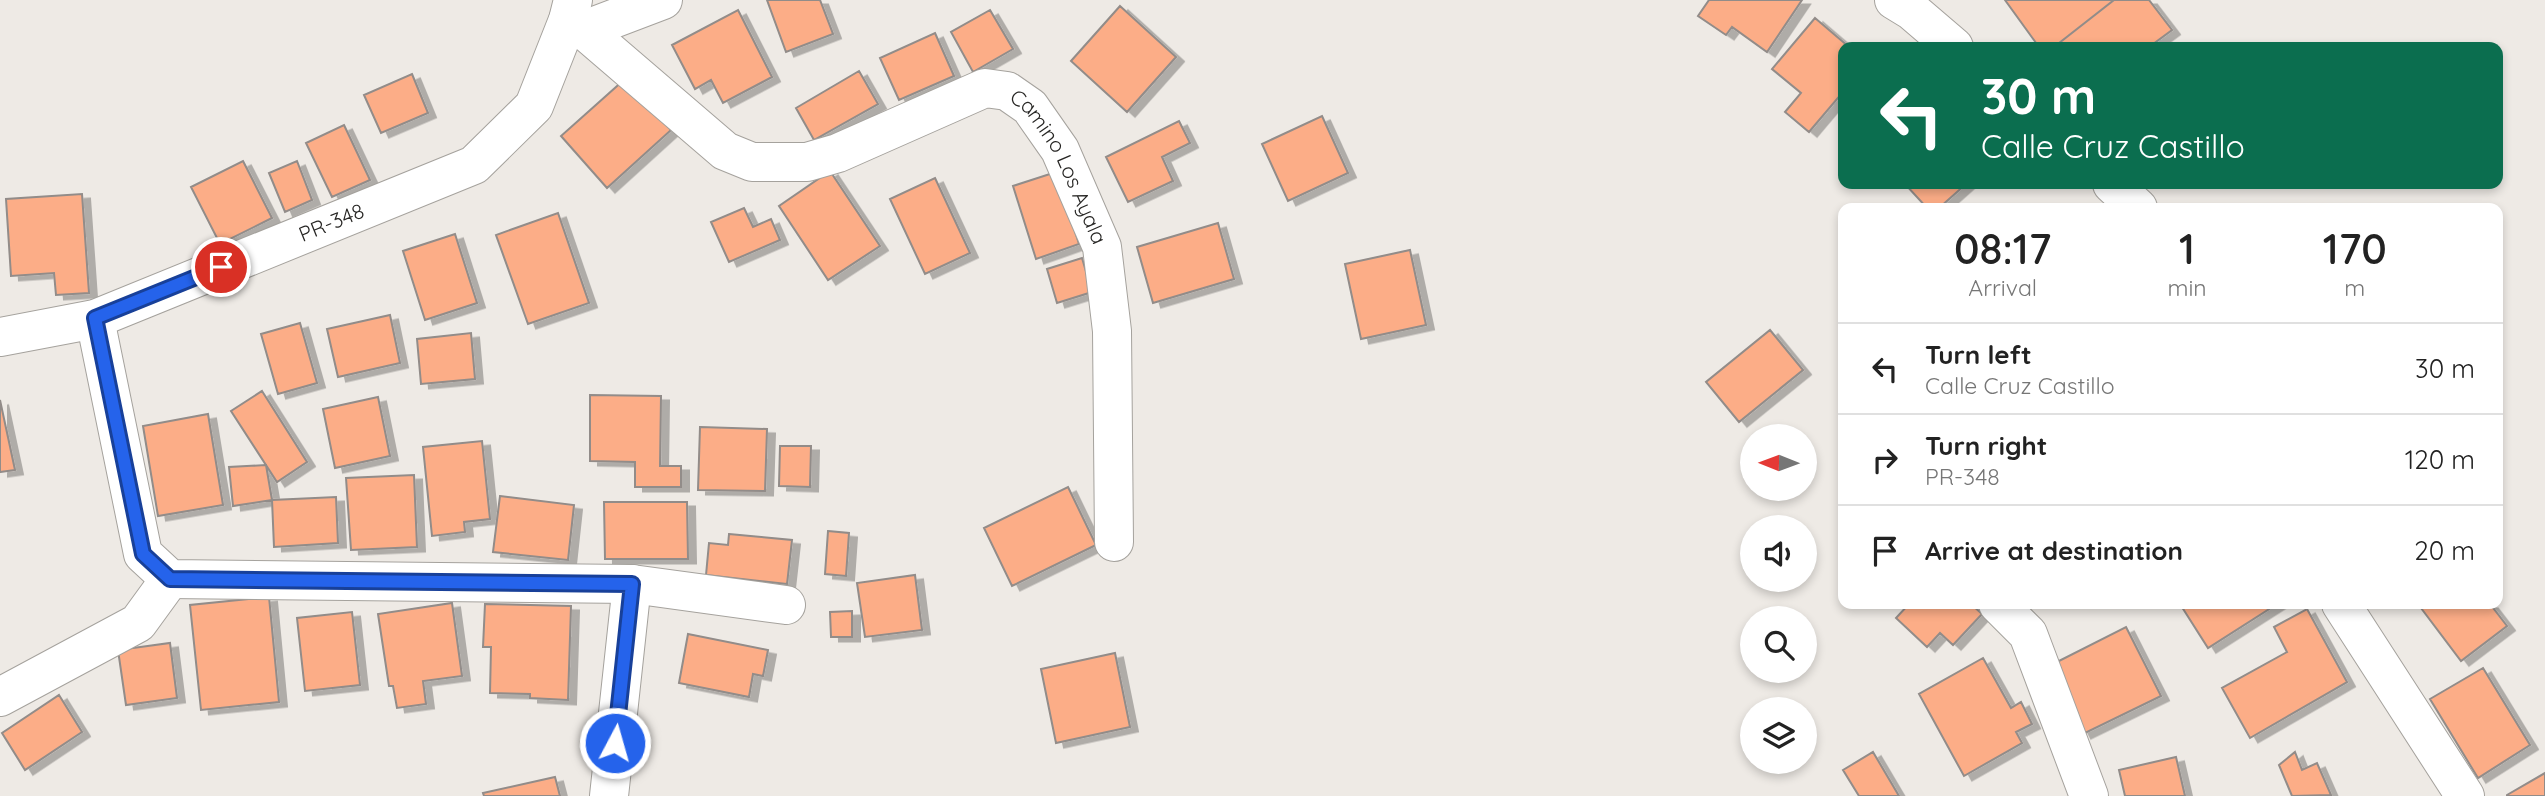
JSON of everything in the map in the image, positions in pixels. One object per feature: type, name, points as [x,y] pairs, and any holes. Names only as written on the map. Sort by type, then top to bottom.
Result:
[{"type":"street","points":[[575,17],[663,0]]},
{"type":"street","points":[[1894,0],[1912,11],[1948,42]]},
{"type":"street","name":"PR-348","points":[[0,337],[95,318],[474,164],[534,106],[575,17]]},
{"type":"street","name":"Camino Los Ayala","points":[[575,17],[725,151],[752,162],[807,162],[838,153],[985,88],[1007,91],[1030,107],[1060,150],[1102,247],[1112,331],[1114,542]]},
{"type":"street","points":[[2117,189],[2133,203]]},
{"type":"street","points":[[95,318],[143,554],[170,579],[632,584],[786,605]]},
{"type":"street","points":[[0,697],[138,623],[170,579]]},
{"type":"street","points":[[609,796],[632,584]]},
{"type":"street","points":[[2003,609],[2028,634],[2089,796]]},
{"type":"street","points":[[2344,609],[2465,796]]},
{"type":"building","points":[[767,0],[820,0],[833,34],[786,52]]},
{"type":"building","points":[[1709,0],[1802,0],[1767,52],[1732,27],[1726,35],[1698,16]]},
{"type":"building","points":[[2005,0],[2114,0],[2060,42],[2035,42]]},
{"type":"building","points":[[2114,0],[2149,0],[2172,30],[2156,42],[2060,42]]},
{"type":"building","points":[[1120,6],[1176,57],[1127,112],[1071,61]]},
{"type":"building","points":[[738,10],[772,77],[723,103],[711,80],[695,89],[672,45]]},
{"type":"building","points":[[990,10],[1013,49],[973,72],[951,32]]},
{"type":"building","points":[[1815,18],[1843,42],[1838,42],[1838,98],[1809,132],[1785,112],[1801,93],[1772,69]]},
{"type":"building","points":[[935,33],[954,76],[899,100],[880,58]]},
{"type":"building","points":[[859,71],[878,104],[814,140],[796,108]]},
{"type":"building","points":[[412,74],[428,113],[381,133],[364,95]]},
{"type":"building","points":[[625,79],[671,130],[607,188],[561,136]]},
{"type":"building","points":[[1322,116],[1348,173],[1288,201],[1262,144]]},
{"type":"building","points":[[1179,121],[1190,143],[1162,157],[1173,181],[1128,202],[1106,157]]},
{"type":"building","points":[[344,125],[370,180],[332,197],[306,143]]},
{"type":"building","points":[[243,161],[272,218],[220,244],[191,187]]},
{"type":"building","points":[[297,161],[312,200],[285,212],[269,173]]},
{"type":"building","points":[[830,171],[880,246],[828,280],[779,206]]},
{"type":"building","points":[[1056,172],[1079,244],[1036,259],[1013,186]]},
{"type":"building","points":[[935,178],[970,253],[925,274],[890,199]]},
{"type":"building","points":[[1910,189],[1960,189],[1945,203],[1922,203]]},
{"type":"building","points":[[82,194],[89,293],[56,295],[54,273],[11,276],[6,199]]},
{"type":"building","points":[[744,208],[753,227],[771,219],[780,240],[729,262],[711,222]]},
{"type":"building","points":[[558,213],[589,303],[528,324],[496,235]]},
{"type":"building","points":[[1218,223],[1234,279],[1153,303],[1137,247]]},
{"type":"building","points":[[455,234],[477,303],[425,320],[403,251]]},
{"type":"building","points":[[1410,250],[1426,325],[1361,339],[1345,264]]},
{"type":"building","points":[[1082,258],[1092,292],[1057,303],[1047,269]]},
{"type":"building","points":[[390,315],[400,363],[338,377],[327,329]]},
{"type":"building","points":[[300,323],[317,383],[278,394],[261,334]]},
{"type":"building","points":[[1770,330],[1803,370],[1739,422],[1706,382]]},
{"type":"building","points":[[471,333],[475,379],[421,384],[417,339]]},
{"type":"building","points":[[262,391],[307,462],[277,482],[231,411]]},
{"type":"building","points":[[590,395],[661,396],[660,466],[681,466],[681,487],[635,487],[635,462],[590,461]]},
{"type":"building","points":[[378,397],[390,456],[335,468],[323,409]]},
{"type":"building","points":[[0,400],[15,470],[0,472]]},
{"type":"building","points":[[208,414],[223,505],[158,516],[143,426]]},
{"type":"building","points":[[700,427],[767,429],[765,491],[698,490]]},
{"type":"building","points":[[482,441],[490,519],[464,522],[465,532],[432,536],[423,447]]},
{"type":"building","points":[[780,446],[811,446],[810,487],[779,486]]},
{"type":"building","points":[[266,465],[272,500],[233,506],[229,467]]},
{"type":"building","points":[[414,475],[417,547],[351,550],[346,478]]},
{"type":"building","points":[[1068,487],[1096,545],[1012,586],[984,528]]},
{"type":"building","points":[[500,496],[574,505],[568,560],[493,552]]},
{"type":"building","points":[[336,497],[338,543],[274,547],[272,500]]},
{"type":"building","points":[[604,502],[687,502],[688,559],[605,559]]},
{"type":"building","points":[[828,531],[849,533],[846,576],[825,574]]},
{"type":"building","points":[[729,534],[792,540],[787,584],[706,575],[709,543],[728,545]]},
{"type":"building","points":[[915,575],[922,630],[865,637],[857,583]]},
{"type":"building","points":[[269,597],[279,702],[201,710],[190,605]]},
{"type":"building","points":[[452,603],[462,676],[423,681],[426,704],[397,708],[393,686],[389,686],[378,614]]},
{"type":"building","points":[[485,604],[571,606],[568,700],[530,698],[530,694],[490,693],[491,647],[483,647]]},
{"type":"building","points":[[1904,609],[1976,609],[1982,614],[1953,645],[1940,633],[1927,647],[1896,618]]},
{"type":"building","points":[[2183,609],[2269,609],[2208,648]]},
{"type":"building","points":[[2307,609],[2347,682],[2250,738],[2222,688],[2287,652],[2274,627]]},
{"type":"building","points":[[2422,609],[2494,609],[2507,626],[2461,661]]},
{"type":"building","points":[[852,611],[852,637],[831,637],[830,612]]},
{"type":"building","points":[[352,612],[360,685],[305,691],[297,618]]},
{"type":"building","points":[[2126,627],[2161,696],[2083,734],[2049,666]]},
{"type":"building","points":[[688,634],[768,650],[763,676],[753,674],[749,697],[679,683]]},
{"type":"building","points":[[170,643],[177,698],[126,705],[118,650]]},
{"type":"building","points":[[1115,653],[1130,727],[1056,743],[1041,669]]},
{"type":"building","points":[[1983,658],[2011,708],[2021,702],[2032,724],[2016,732],[2022,743],[1964,776],[1919,694]]},
{"type":"building","points":[[2483,668],[2530,745],[2478,778],[2430,699]]},
{"type":"building","points":[[59,695],[82,732],[25,770],[2,733]]},
{"type":"building","points":[[1873,752],[1899,796],[1859,796],[1843,770]]},
{"type":"building","points":[[2295,752],[2302,770],[2317,763],[2331,795],[2292,796],[2279,765]]},
{"type":"building","points":[[2176,757],[2185,796],[2125,796],[2119,770]]},
{"type":"building","points":[[2545,773],[2545,796],[2507,796],[2507,795]]},
{"type":"building","points":[[555,777],[560,796],[484,796],[483,793]]},
{"type":"route","points":[[221,267],[95,318],[143,554],[170,579],[632,584],[615,743]]}]
